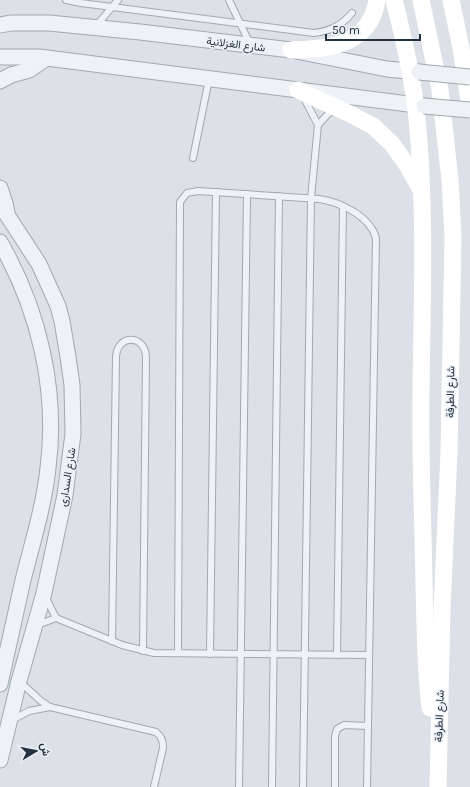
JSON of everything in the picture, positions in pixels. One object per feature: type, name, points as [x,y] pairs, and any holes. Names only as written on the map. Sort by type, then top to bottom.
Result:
[{"type":"main road","points":[[291,50],[328,48],[347,42],[355,37],[369,22],[377,0]]},
{"type":"main road","points":[[394,0],[415,72],[419,105],[423,255],[421,397],[422,518],[426,665],[438,766]]},
{"type":"main road","name":"شارع الطرفة","points":[[421,0],[440,90],[450,180],[453,236],[449,453],[442,608],[438,787]]},
{"type":"main road","points":[[451,0],[461,48],[470,107]]},
{"type":"main road","points":[[298,90],[373,126],[392,144],[407,165],[422,192]]},
{"type":"street","name":"شارع الغزلانية","points":[[4,22],[48,23],[95,27],[291,50],[387,69],[470,77]]},
{"type":"street","points":[[0,57],[13,56],[48,58],[419,105],[470,110]]},
{"type":"street","points":[[0,81],[11,75],[29,70],[48,58]]},
{"type":"street","name":"شارع السدارى","points":[[0,188],[6,203],[3,209],[39,264],[54,296],[65,334],[72,385],[73,434],[71,459],[65,495],[44,593],[19,681],[0,760]]},
{"type":"street","name":"شارع السدارى","points":[[0,242],[17,275],[33,315],[44,360],[50,404],[51,425],[48,469],[43,497],[0,684]]},
{"type":"street","points":[[18,601],[40,609]]},
{"type":"lane","points":[[66,0],[314,33],[336,27],[352,14]]},
{"type":"lane","points":[[95,27],[118,0]]},
{"type":"lane","points":[[229,0],[251,46]]},
{"type":"lane","points":[[194,158],[209,78]]},
{"type":"lane","points":[[298,90],[308,104],[318,125],[311,198],[303,787]]},
{"type":"lane","points":[[318,125],[328,114],[338,108]]},
{"type":"lane","points":[[178,654],[180,202],[183,197],[192,191],[327,200],[342,206],[367,222],[371,226],[376,238],[367,787]]},
{"type":"lane","points":[[210,654],[216,192]]},
{"type":"lane","points":[[239,787],[247,194]]},
{"type":"lane","points":[[272,787],[279,196]]},
{"type":"lane","points":[[337,655],[342,206]]},
{"type":"lane","points":[[112,641],[116,357],[118,347],[121,343],[131,340],[141,343],[146,352],[143,651]]},
{"type":"lane","points":[[44,593],[56,618],[112,641],[143,651],[178,654],[369,655]]},
{"type":"lane","points":[[35,626],[56,618]]},
{"type":"lane","points":[[19,681],[50,707],[156,732],[161,736],[163,748],[154,787]]},
{"type":"lane","points":[[9,722],[29,711],[50,707]]},
{"type":"lane","points":[[335,787],[337,729],[344,725],[368,726]]}]
